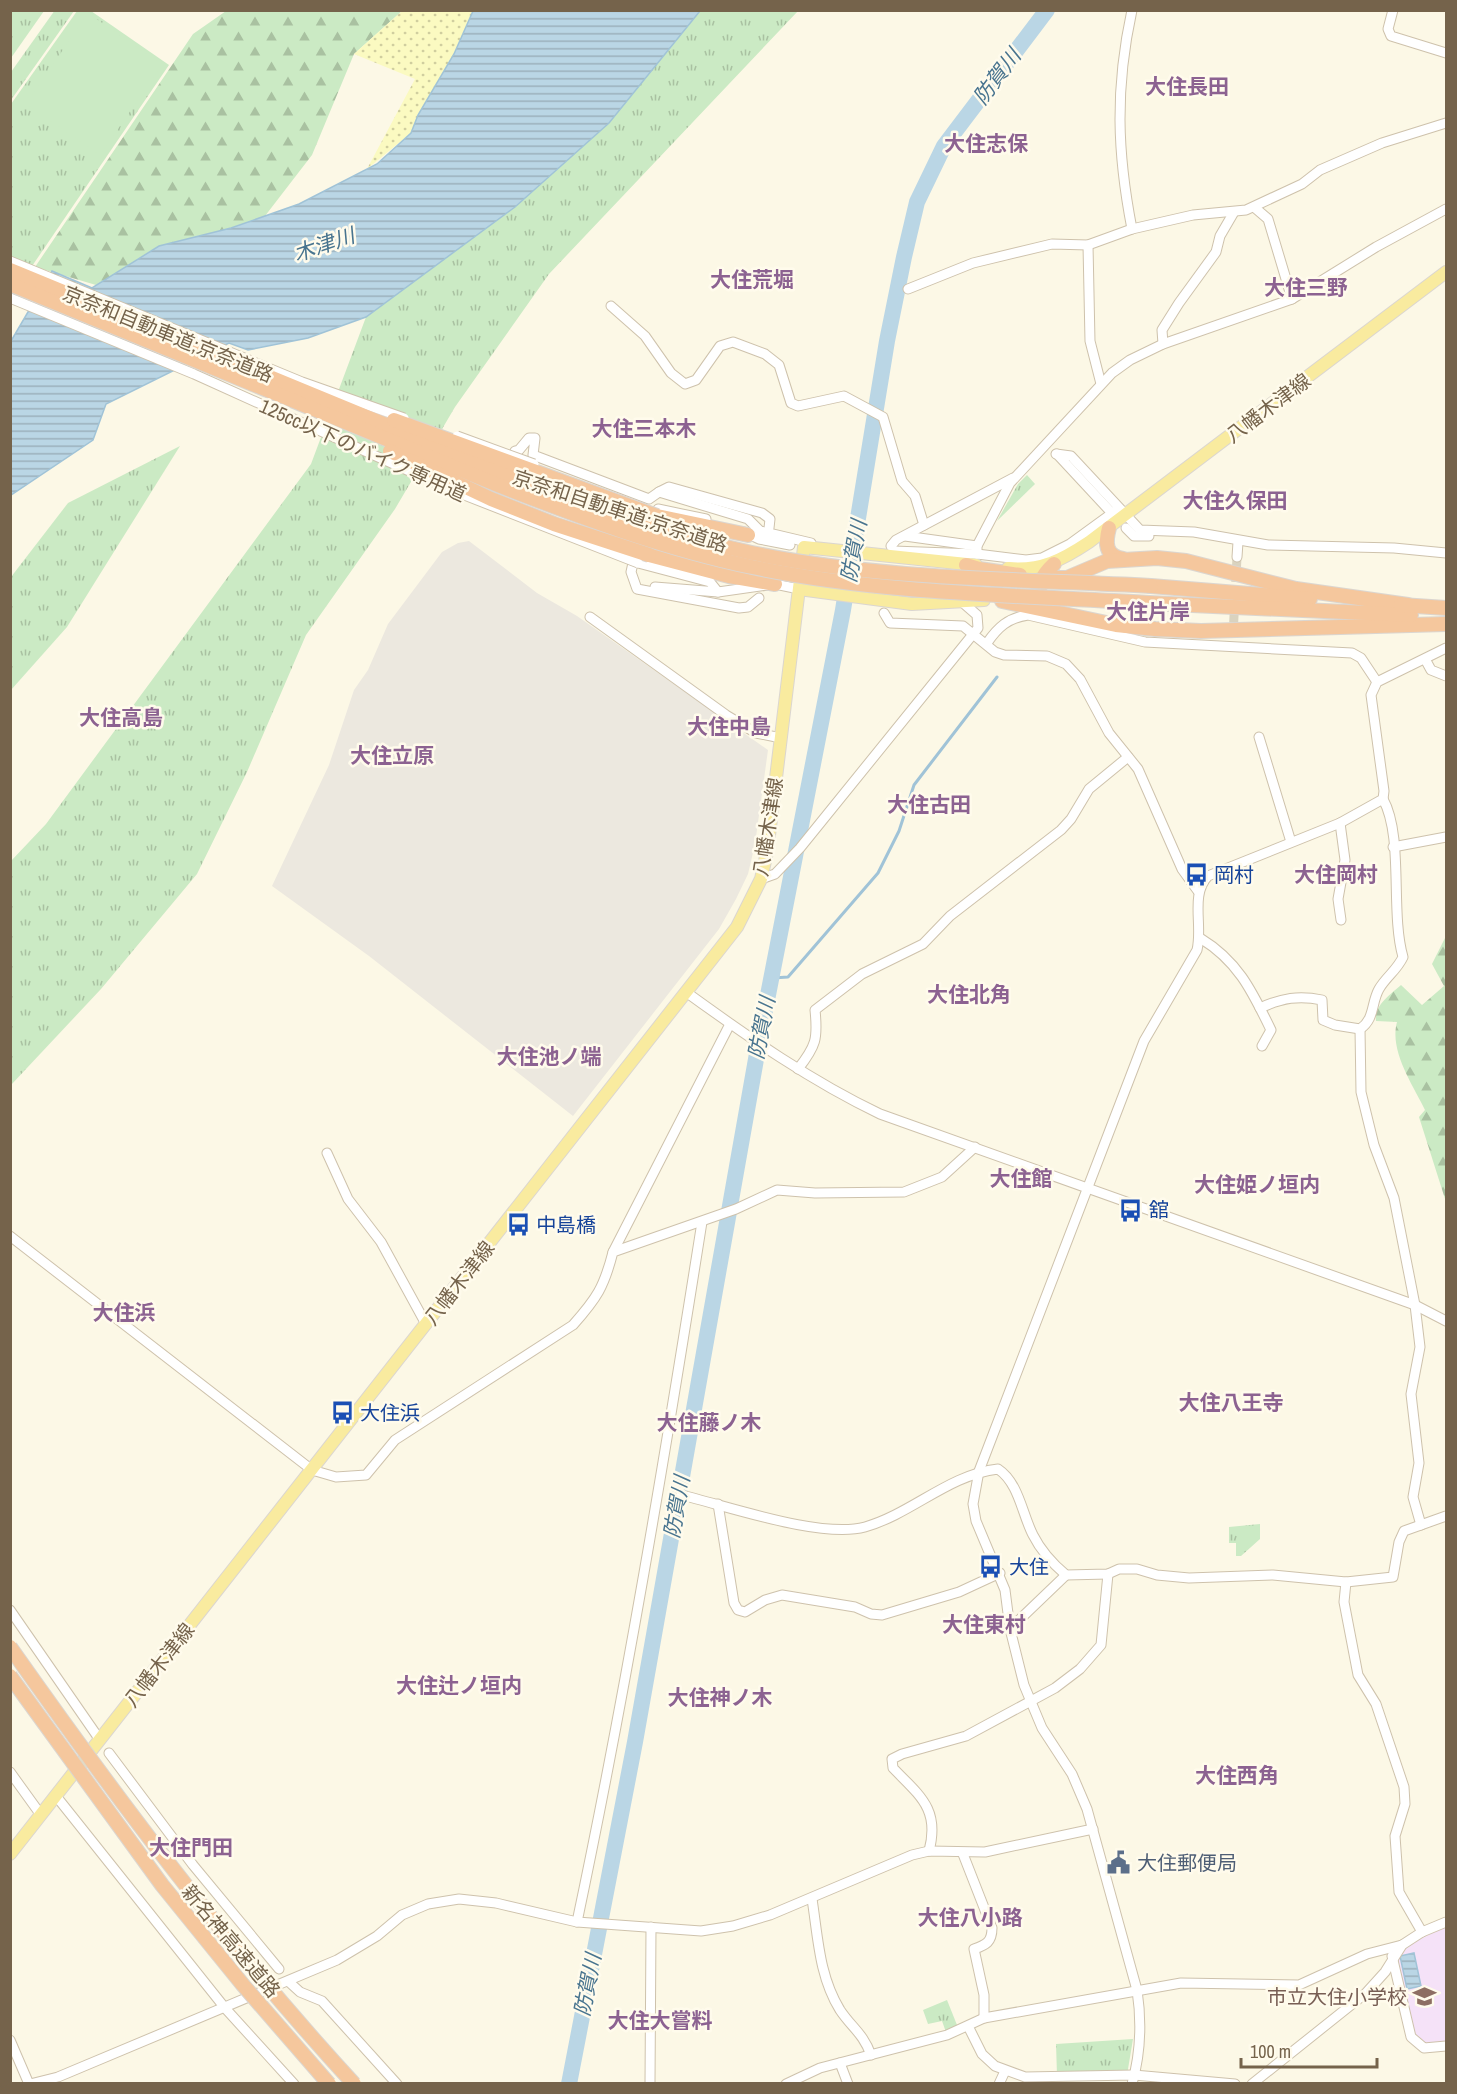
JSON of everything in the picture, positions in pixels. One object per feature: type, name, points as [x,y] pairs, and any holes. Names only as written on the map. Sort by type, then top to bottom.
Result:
[{"type":"highway","name":"京奈和自動車道;京奈道路","points":[[10,270],[575,501],[706,543],[753,554],[875,571],[1151,586],[1446,608]]},
{"type":"highway","name":"京奈和自動車道;京奈道路","points":[[10,284],[572,514],[660,543],[751,567],[914,590],[1446,616]]},
{"type":"highway","points":[[245,381],[491,499],[643,559],[775,584]]},
{"type":"highway","points":[[323,398],[418,427],[477,452],[657,512],[748,535]]},
{"type":"highway","points":[[1109,528],[1106,544],[1109,552],[1114,557],[1123,559]]},
{"type":"highway","points":[[966,564],[979,569],[1042,578],[1067,578],[1107,561],[1156,558],[1186,561],[1296,589],[1408,605]]},
{"type":"highway","points":[[1054,564],[1038,586],[1042,602],[1054,611]]},
{"type":"highway","points":[[990,600],[1010,601],[1116,625],[1166,630],[1446,624]]},
{"type":"highway","name":"新名神高速道路","points":[[10,1647],[166,1862],[247,1962],[354,2084]]},
{"type":"highway","name":"新名神高速道路","points":[[10,1676],[162,1885],[329,2084]]},
{"type":"main road","name":"八幡木津線","points":[[10,1854],[737,927],[762,879],[804,547],[862,555],[1019,569],[1054,564],[1109,528],[1120,516],[1446,272]]},
{"type":"main road","name":"八幡木津線","points":[[799,589],[912,604],[990,600],[1055,571],[1089,542]]},
{"type":"street","points":[[1132,10],[1120,83],[1121,174],[1132,229]]},
{"type":"street","points":[[1393,10],[1388,29],[1391,36],[1446,53]]},
{"type":"street","points":[[909,289],[974,263],[1052,244],[1088,246],[1132,229],[1193,215],[1234,212],[1254,207],[1302,184],[1320,170],[1382,143],[1446,123]]},
{"type":"street","points":[[1254,207],[1268,219],[1292,300]]},
{"type":"street","points":[[977,550],[1015,477],[1101,384],[1130,360],[1163,344],[1292,300],[1376,247],[1446,209]]},
{"type":"street","points":[[1163,344],[1162,330],[1216,252],[1220,236],[1234,212]]},
{"type":"street","points":[[1088,246],[1090,341],[1101,384]]},
{"type":"street","name":"125cc以下のバイク専用道","points":[[10,261],[302,382],[507,453],[657,512]]},
{"type":"street","name":"125cc以下のバイク専用道","points":[[10,298],[194,374],[449,489],[710,582],[718,592]]},
{"type":"street","points":[[610,306],[645,336],[671,373],[685,384],[696,381],[720,346],[734,342],[765,354],[779,365],[791,403],[798,406],[844,396],[883,417],[902,481],[915,496],[924,525]]},
{"type":"street","points":[[515,451],[519,450],[529,438],[536,438],[533,455],[649,499]]},
{"type":"street","points":[[1046,445],[1056,454],[1071,456],[1120,516],[1140,530],[1194,532],[1238,542],[1268,545],[1394,548],[1446,553]]},
{"type":"street","points":[[891,546],[903,536],[1015,477]]},
{"type":"street","points":[[759,598],[748,607],[739,608],[637,589],[631,572],[649,499],[669,487],[762,513],[770,519],[769,528]]},
{"type":"street","points":[[659,492],[748,519],[760,531],[805,543],[877,550],[977,550]]},
{"type":"street","points":[[903,536],[1026,560],[1042,558],[1120,516]]},
{"type":"street","points":[[748,535],[804,547]]},
{"type":"street","points":[[1237,557],[1238,542]]},
{"type":"street","points":[[635,585],[718,592],[775,584],[799,589]]},
{"type":"street","points":[[762,879],[775,874],[800,848],[978,628],[977,615],[959,600]]},
{"type":"street","points":[[884,613],[890,623],[963,626],[987,643],[995,652],[1004,656],[1047,656],[1066,664],[1080,679],[1109,733],[1138,769],[1182,869],[1198,891],[1200,938],[1197,950],[1144,1041],[979,1471],[973,1504],[1000,1573],[1010,1624],[1031,1702],[1042,1728],[1072,1774],[1093,1829],[1137,1990],[1142,2019],[1133,2079]]},
{"type":"street","points":[[987,643],[998,627],[1017,617],[1028,615],[1145,642],[1352,653],[1360,658],[1377,682]]},
{"type":"street","points":[[590,617],[726,715],[756,733],[781,738]]},
{"type":"street","points":[[1232,647],[1233,636]]},
{"type":"street","points":[[1421,1525],[1413,1497],[1419,1463],[1411,1394],[1420,1347],[1415,1305],[1394,1198],[1374,1145],[1361,1092],[1360,1029],[1371,1017],[1379,989],[1398,969],[1403,957],[1397,936],[1393,847],[1388,809],[1383,799],[1384,791],[1371,695],[1377,682],[1446,648]]},
{"type":"street","points":[[1425,659],[1431,670],[1446,676]]},
{"type":"street","points":[[1259,737],[1291,842]]},
{"type":"street","points":[[798,1069],[814,1048],[818,1033],[815,1010],[861,974],[923,944],[950,916],[1061,830],[1071,819],[1089,789],[1128,757]]},
{"type":"street","points":[[1198,891],[1208,876],[1340,823],[1383,799]]},
{"type":"street","points":[[1340,823],[1345,860],[1338,899],[1341,920]]},
{"type":"street","points":[[1393,847],[1446,837]]},
{"type":"street","points":[[1200,938],[1232,962],[1260,1008],[1271,1030],[1262,1046]]},
{"type":"street","points":[[687,992],[730,1024],[834,1092],[880,1114],[1415,1305],[1446,1321]]},
{"type":"street","points":[[1260,1008],[1291,997],[1322,1000],[1323,1020],[1335,1025],[1360,1029]]},
{"type":"street","points":[[10,1236],[312,1470],[336,1477],[366,1475],[395,1440],[573,1325],[593,1302],[606,1282],[614,1252],[730,1024]]},
{"type":"street","points":[[614,1252],[702,1222],[777,1190],[815,1193],[904,1192],[942,1177],[975,1147]]},
{"type":"street","points":[[327,1153],[348,1198],[381,1242],[426,1324]]},
{"type":"street","points":[[577,1922],[607,1781],[674,1401],[702,1222]]},
{"type":"street","points":[[681,1495],[802,1526],[863,1527],[979,1471],[998,1469],[1007,1474],[1037,1543],[1054,1565],[1066,1575],[1108,1574],[1119,1569],[1137,1569],[1157,1575],[1189,1578],[1273,1575],[1346,1582],[1393,1577],[1399,1542],[1404,1531],[1431,1524],[1446,1516]]},
{"type":"street","points":[[718,1504],[734,1603],[738,1610],[745,1612],[765,1600],[782,1595],[855,1606],[871,1614],[882,1615],[959,1592],[1000,1573]]},
{"type":"street","points":[[929,1851],[934,1833],[932,1815],[914,1790],[893,1768],[892,1759],[966,1736],[1031,1702],[1068,1679],[1101,1645],[1108,1574]]},
{"type":"street","points":[[1010,1624],[1017,1622],[1066,1575]]},
{"type":"street","points":[[1346,1582],[1344,1602],[1358,1675],[1376,1704],[1404,1787],[1405,1804],[1395,1836],[1399,1892],[1422,1932]]},
{"type":"street","points":[[10,1610],[100,1740]]},
{"type":"street","points":[[109,1753],[193,1865],[279,1969]]},
{"type":"street","points":[[10,1772],[41,1815]]},
{"type":"street","points":[[56,1796],[225,2008],[294,2084]]},
{"type":"street","points":[[10,2040],[29,2084],[58,2077],[337,1960],[377,1936],[402,1915],[428,1904],[459,1899],[496,1903],[577,1922],[701,1931],[733,1926],[812,1899],[893,1861],[929,1851],[963,1854],[1025,1845],[1093,1829]]},
{"type":"street","points":[[963,1854],[992,1928],[992,1937],[987,1944],[974,1949],[984,1995],[984,2018]]},
{"type":"street","points":[[812,1899],[823,1972],[841,2012],[862,2034],[871,2055]]},
{"type":"street","points":[[1252,2084],[1366,1993],[1385,1972],[1392,1956],[1402,1945],[1422,1932],[1446,1922]]},
{"type":"street","points":[[650,2084],[651,1927]]},
{"type":"street","points":[[786,2084],[820,2068],[947,2035],[984,2018],[1181,1983],[1299,1985],[1367,1954],[1402,1945]]},
{"type":"street","points":[[1392,1956],[1411,2037],[1424,2048],[1446,2046]]},
{"type":"street","points":[[288,1981],[300,1992],[322,2001],[397,2084]]},
{"type":"street","points":[[968,2026],[982,2054],[1005,2072],[1025,2077],[1235,2084]]},
{"type":"street","points":[[840,2063],[848,2084]]},
{"type":"street","points":[[999,2084],[1005,2072]]},
{"type":"shaded area","points":[[469,541],[537,593],[577,616],[768,750],[755,844],[748,874],[736,899],[719,929],[573,1116],[369,956],[272,886],[329,765],[354,690],[368,670],[388,624],[442,552],[458,543]]},
{"type":"shaded area","name":"市立大住小学校","points":[[1446,1926],[1446,2042],[1427,2045],[1414,2036],[1395,1958],[1402,1948]]},
{"type":"green space","points":[[55,10],[74,11],[11,100],[11,72]]},
{"type":"green space","points":[[10,11],[44,11],[11,58]]},
{"type":"green space","points":[[77,11],[91,11],[169,65],[11,297],[11,104]]},
{"type":"green space","points":[[226,11],[402,11],[354,54],[312,155],[265,216],[96,285],[35,267],[193,34]]},
{"type":"green space","points":[[700,11],[798,11],[549,274],[455,407],[395,509],[306,635],[247,772],[197,874],[101,989],[11,1085],[11,861],[46,824],[311,464],[366,317],[515,207],[609,123]]},
{"type":"green space","points":[[88,13],[162,65],[100,155],[26,104]]},
{"type":"green space","points":[[180,446],[67,627],[11,690],[11,577],[68,503]]},
{"type":"green space","points":[[1027,475],[1035,484],[997,521],[1018,484]]},
{"type":"green space","points":[[1446,936],[1446,1202],[1419,1117],[1425,1110],[1399,1056],[1395,1033],[1397,1022],[1376,1021],[1376,1015],[1380,1005],[1401,985],[1422,1005],[1444,986],[1432,964]]},
{"type":"green space","points":[[1260,1524],[1260,1539],[1241,1556],[1236,1556],[1236,1543],[1229,1543],[1229,1527]]},
{"type":"green space","points":[[947,2000],[959,2030],[947,2035],[942,2021],[928,2024],[923,2010]]},
{"type":"green space","points":[[1133,2039],[1127,2075],[1057,2076],[1056,2044]]},
{"type":"sand","points":[[402,11],[473,11],[454,54],[418,115],[411,133],[367,169],[415,79],[354,54]]},
{"type":"water","name":"木津川","points":[[473,11],[700,11],[609,123],[515,207],[366,317],[308,338],[248,350],[229,343],[106,404],[93,440],[11,495],[11,341],[52,271],[92,288],[159,246],[231,228],[299,204],[377,164],[411,133],[418,115],[454,54]]},
{"type":"water","points":[[1414,1953],[1421,1986],[1407,1989],[1400,1956]]},
{"type":"waterway","name":"防賀川","points":[[569,2084],[635,1742],[761,1031],[843,610],[887,341],[904,257],[917,202],[944,146],[1047,10]]},
{"type":"waterway","points":[[773,978],[788,977],[878,873],[899,831],[914,785],[997,677]]},
{"type":"tunnel","points":[[1233,636],[1237,557]]},
{"type":"place","name":"岡村","points":[[1196,875]]},
{"type":"place","name":"舘","points":[[1131,1210]]},
{"type":"place","name":"中島橋","points":[[518,1225]]},
{"type":"place","name":"大住浜","points":[[342,1413]]},
{"type":"place","name":"大住","points":[[991,1567]]},
{"type":"place","name":"大住郵便局","points":[[1119,1863]]},
{"type":"place","name":"市立大住小学校","points":[[1425,1997]]},
{"type":"district","name":"大住長田","points":[[1187,87]]},
{"type":"district","name":"大住志保","points":[[986,144]]},
{"type":"district","name":"大住荒堀","points":[[752,280]]},
{"type":"district","name":"大住三野","points":[[1306,288]]},
{"type":"district","name":"大住三本木","points":[[644,429]]},
{"type":"district","name":"大住久保田","points":[[1235,501]]},
{"type":"district","name":"大住片岸","points":[[1148,612]]},
{"type":"district","name":"大住高島","points":[[121,718]]},
{"type":"district","name":"大住中島","points":[[729,727]]},
{"type":"district","name":"大住立原","points":[[392,756]]},
{"type":"district","name":"大住古田","points":[[929,805]]},
{"type":"district","name":"大住岡村","points":[[1336,875]]},
{"type":"district","name":"大住北角","points":[[969,995]]},
{"type":"district","name":"大住池ノ端","points":[[549,1057]]},
{"type":"district","name":"大住館","points":[[1021,1179]]},
{"type":"district","name":"大住姫ノ垣内","points":[[1257,1185]]},
{"type":"district","name":"大住浜","points":[[124,1313]]},
{"type":"district","name":"大住八王寺","points":[[1231,1403]]},
{"type":"district","name":"大住藤ノ木","points":[[709,1423]]},
{"type":"district","name":"大住東村","points":[[984,1625]]},
{"type":"district","name":"大住辻ノ垣内","points":[[459,1686]]},
{"type":"district","name":"大住神ノ木","points":[[720,1698]]},
{"type":"district","name":"大住西角","points":[[1237,1776]]},
{"type":"district","name":"大住門田","points":[[191,1848]]},
{"type":"district","name":"大住八小路","points":[[970,1918]]},
{"type":"district","name":"大住大嘗料","points":[[660,2021]]}]
